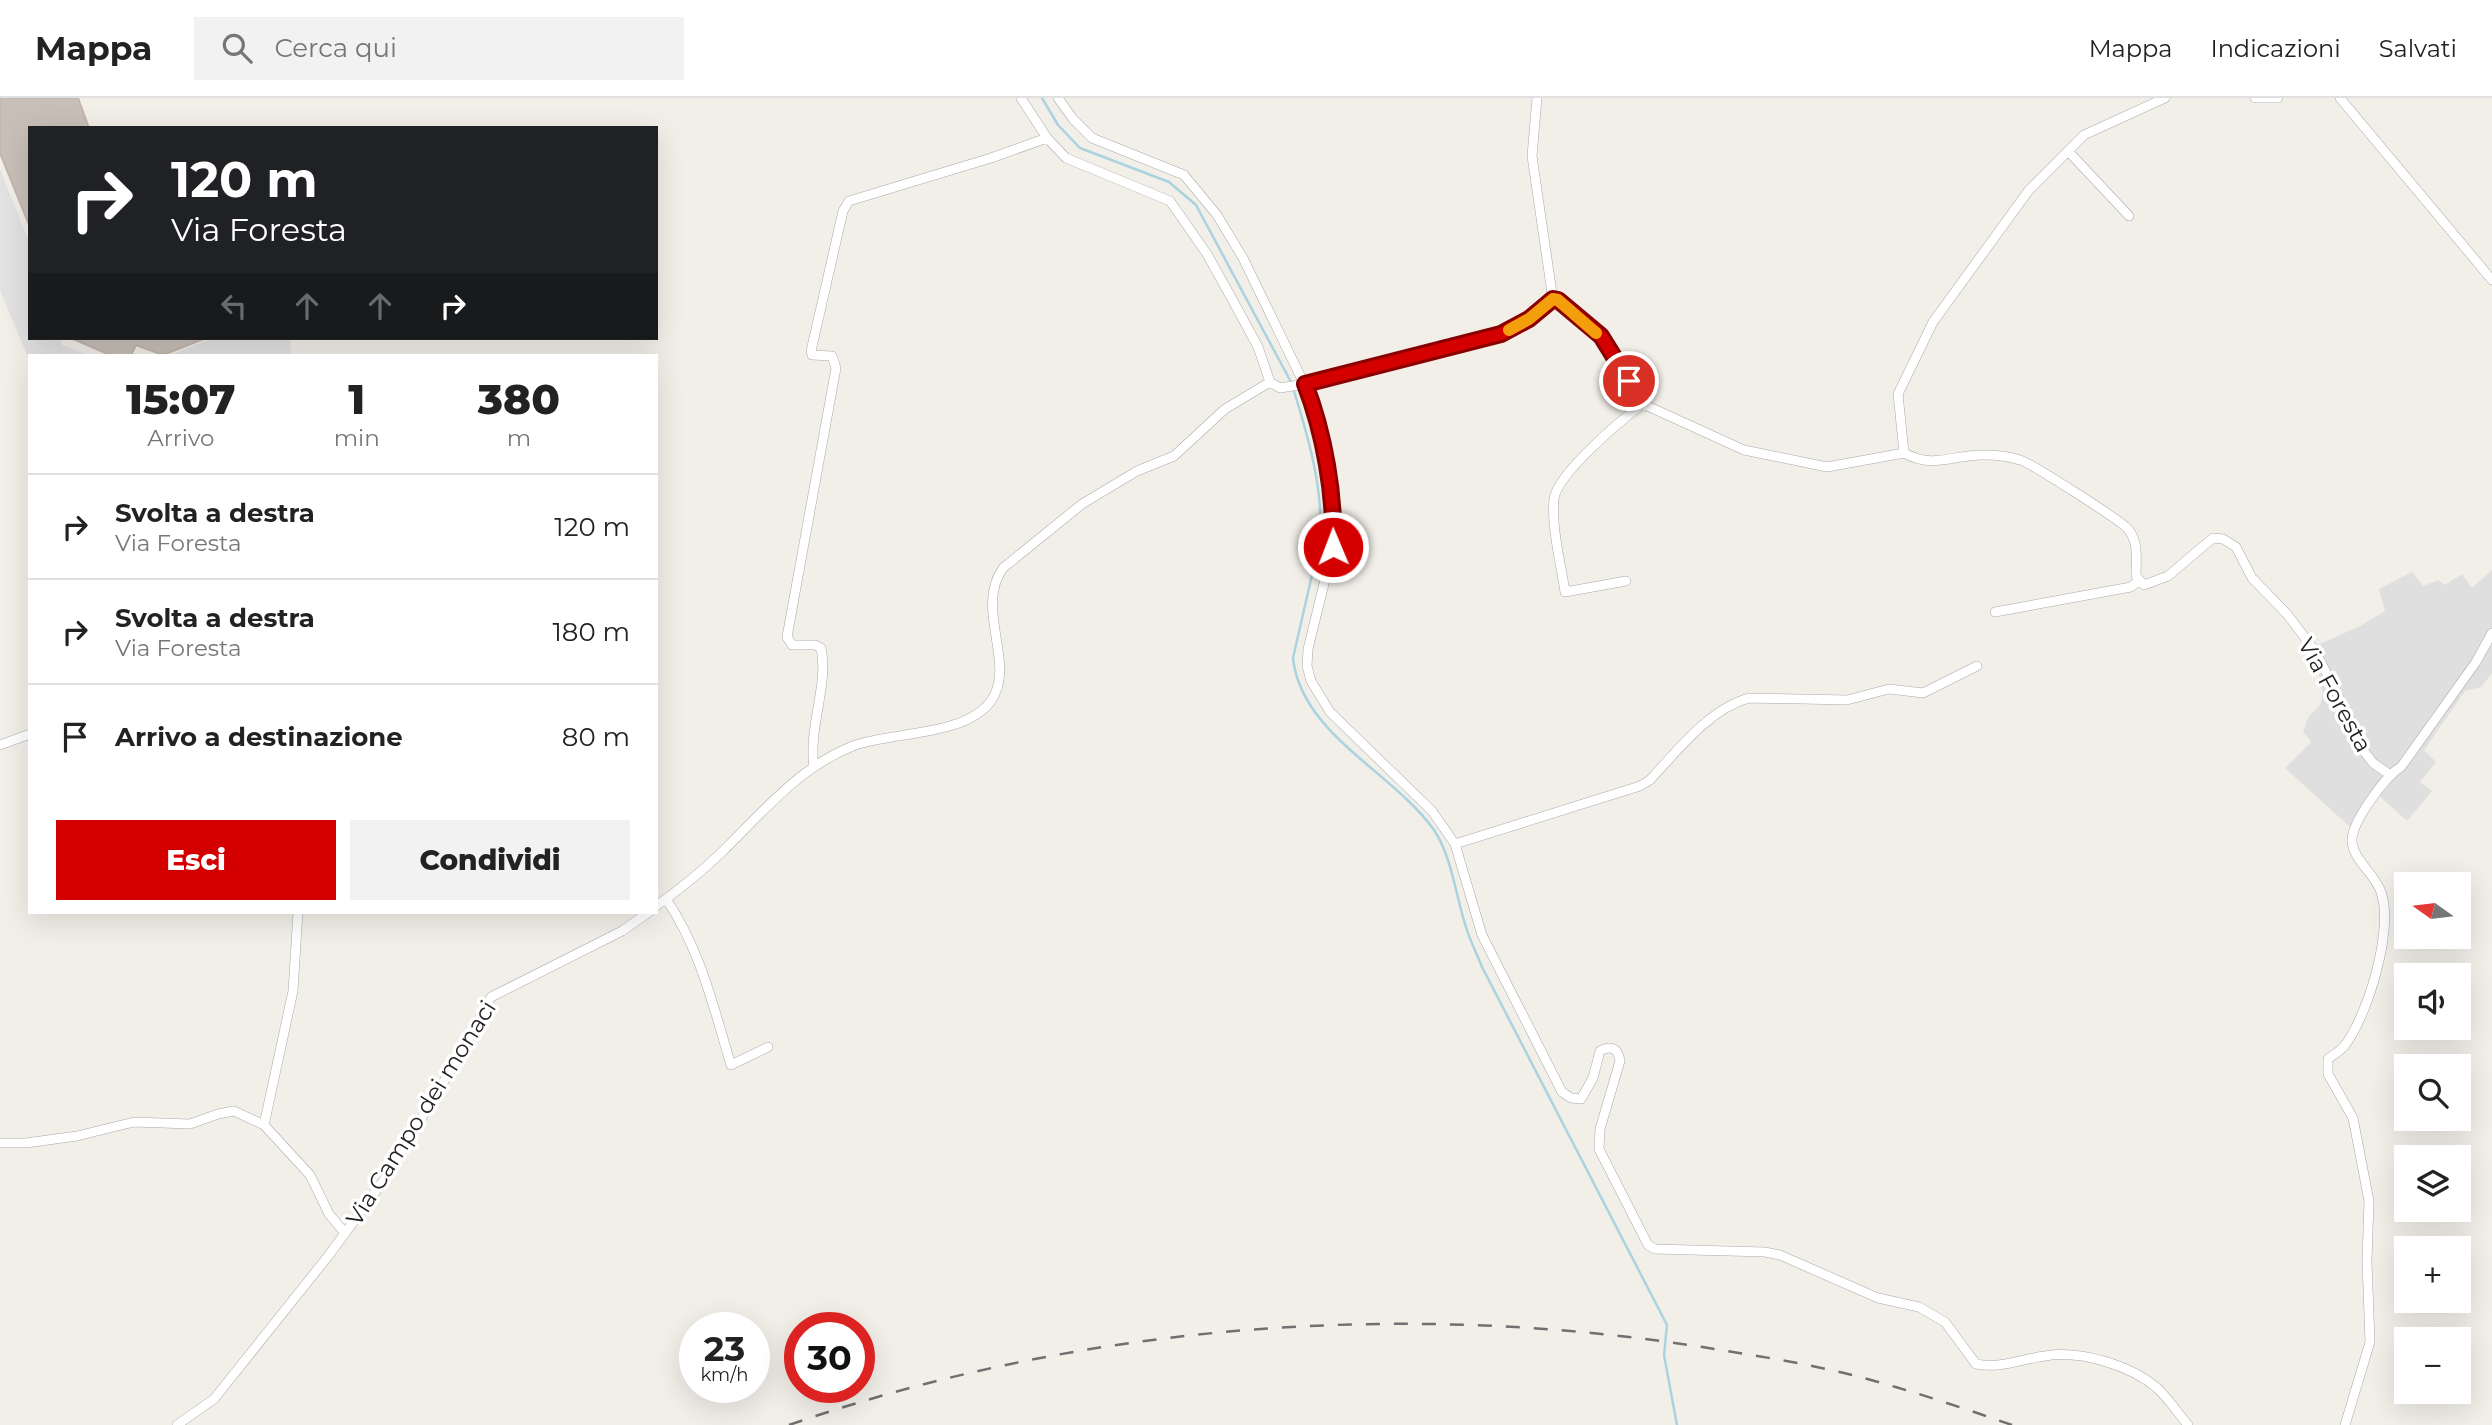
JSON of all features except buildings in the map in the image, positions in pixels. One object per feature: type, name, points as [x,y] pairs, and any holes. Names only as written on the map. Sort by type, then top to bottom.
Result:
[{"type":"street","points":[[1021,98],[1047,138],[1066,158],[1170,201],[1207,254],[1232,299],[1258,347],[1270,382],[1280,388],[1501,334],[1529,319],[1553,299]]},
{"type":"street","points":[[1058,98],[1073,119],[1092,138],[1184,175],[1217,215],[1243,258],[1302,384],[1322,449],[1334,524],[1328,578],[1308,649],[1307,666],[1311,681],[1330,712],[1432,811],[1455,844],[1482,935],[1562,1092],[1571,1098],[1581,1099],[1593,1078],[1600,1051],[1607,1047],[1614,1048],[1619,1053],[1620,1060],[1600,1129],[1599,1149],[1648,1245],[1655,1250],[1780,1255],[1878,1298],[1919,1307],[1945,1322],[1953,1337],[1976,1364],[2004,1365],[2044,1356],[2087,1355],[2137,1376],[2157,1388],[2188,1425]]},
{"type":"street","points":[[1537,98],[1532,156],[1553,299]]},
{"type":"street","points":[[1904,453],[1898,394],[1933,322],[2029,190],[2084,135],[2165,98]]},
{"type":"street","points":[[2255,98],[2278,98]]},
{"type":"street","points":[[2340,98],[2492,281]]},
{"type":"street","points":[[814,767],[817,702],[823,659],[821,648],[815,645],[792,645],[787,637],[836,368],[832,356],[812,355],[811,351],[844,211],[849,201],[1047,138]]},
{"type":"street","points":[[2068,151],[2129,216]]},
{"type":"street","points":[[1553,299],[1558,300],[1601,336],[1643,404],[1744,450],[1827,467],[1904,453],[1919,461],[1944,461],[1982,455],[2021,460],[2105,510],[2128,529],[2134,541],[2138,581],[2131,587],[1995,612]]},
{"type":"street","points":[[658,905],[698,874],[769,805],[814,767],[851,747],[879,738],[956,724],[978,714],[997,691],[1000,675],[992,600],[998,574],[1003,568],[1082,504],[1137,471],[1174,456],[1225,409],[1270,382]]},
{"type":"street","points":[[1626,581],[1565,592],[1554,497],[1574,466],[1616,425],[1643,404]]},
{"type":"street","name":"Via Foresta","points":[[2138,581],[2147,585],[2168,576],[2213,538],[2224,539],[2236,547],[2252,578],[2287,614],[2315,651],[2349,717],[2359,745],[2373,763],[2389,774]]},
{"type":"street","points":[[2345,1425],[2370,1342],[2367,1261],[2369,1201],[2353,1118],[2328,1074],[2328,1059],[2344,1046],[2371,992],[2382,955],[2385,921],[2381,892],[2352,843],[2356,825],[2389,774],[2401,767],[2476,662],[2492,634]]},
{"type":"street","points":[[1455,844],[1640,786],[1650,780],[1712,719],[1740,701],[1749,698],[1847,701],[1889,689],[1923,693],[1977,666]]},
{"type":"street","points":[[0,745],[28,735]]},
{"type":"street","points":[[666,899],[678,915],[698,959],[731,1065],[768,1047]]},
{"type":"street","points":[[264,1125],[293,991],[298,914]]},
{"type":"street","name":"Via Campo dei monaci","points":[[177,1425],[214,1399],[345,1233],[386,1177],[492,997],[622,932],[646,914]]},
{"type":"street","points":[[0,1143],[26,1143],[77,1136],[134,1122],[190,1124],[234,1111],[264,1125],[310,1175],[329,1214],[345,1233]]},
{"type":"shaded area","points":[[0,169],[28,239],[28,340],[61,340],[62,345],[84,354],[28,354],[28,357],[0,290]]},
{"type":"shaded area","points":[[208,340],[290,340],[291,354],[173,354]]},
{"type":"shaded area","points":[[2492,570],[2492,673],[2481,687],[2465,691],[2424,750],[2436,762],[2420,782],[2432,791],[2407,821],[2373,790],[2350,827],[2285,768],[2311,742],[2303,731],[2309,716],[2320,705],[2323,695],[2316,662],[2309,649],[2362,625],[2385,611],[2379,589],[2412,572],[2423,586],[2438,580],[2445,585],[2462,574],[2472,588]]},
{"type":"waterway","points":[[1042,98],[1058,125],[1080,148],[1169,182],[1196,205],[1291,382]]},
{"type":"waterway","points":[[1293,388],[1314,463],[1321,521],[1320,540],[1293,658],[1300,685],[1313,709],[1330,731],[1396,789],[1434,830],[1440,841],[1462,915],[1482,967],[1667,1325],[1664,1355],[1677,1425]]},
{"type":"railway","points":[[789,1425],[901,1390],[1015,1363],[1130,1343],[1247,1330],[1364,1324],[1482,1325],[1599,1334],[1715,1349],[1844,1373],[2012,1425]]},
{"type":"slow traffic","points":[[1509,330],[1529,319],[1553,299],[1558,300],[1596,333]]},
{"type":"route","points":[[1333,547],[1334,524],[1322,449],[1305,384],[1501,334],[1529,319],[1553,299],[1558,300],[1601,336],[1629,381]]}]
